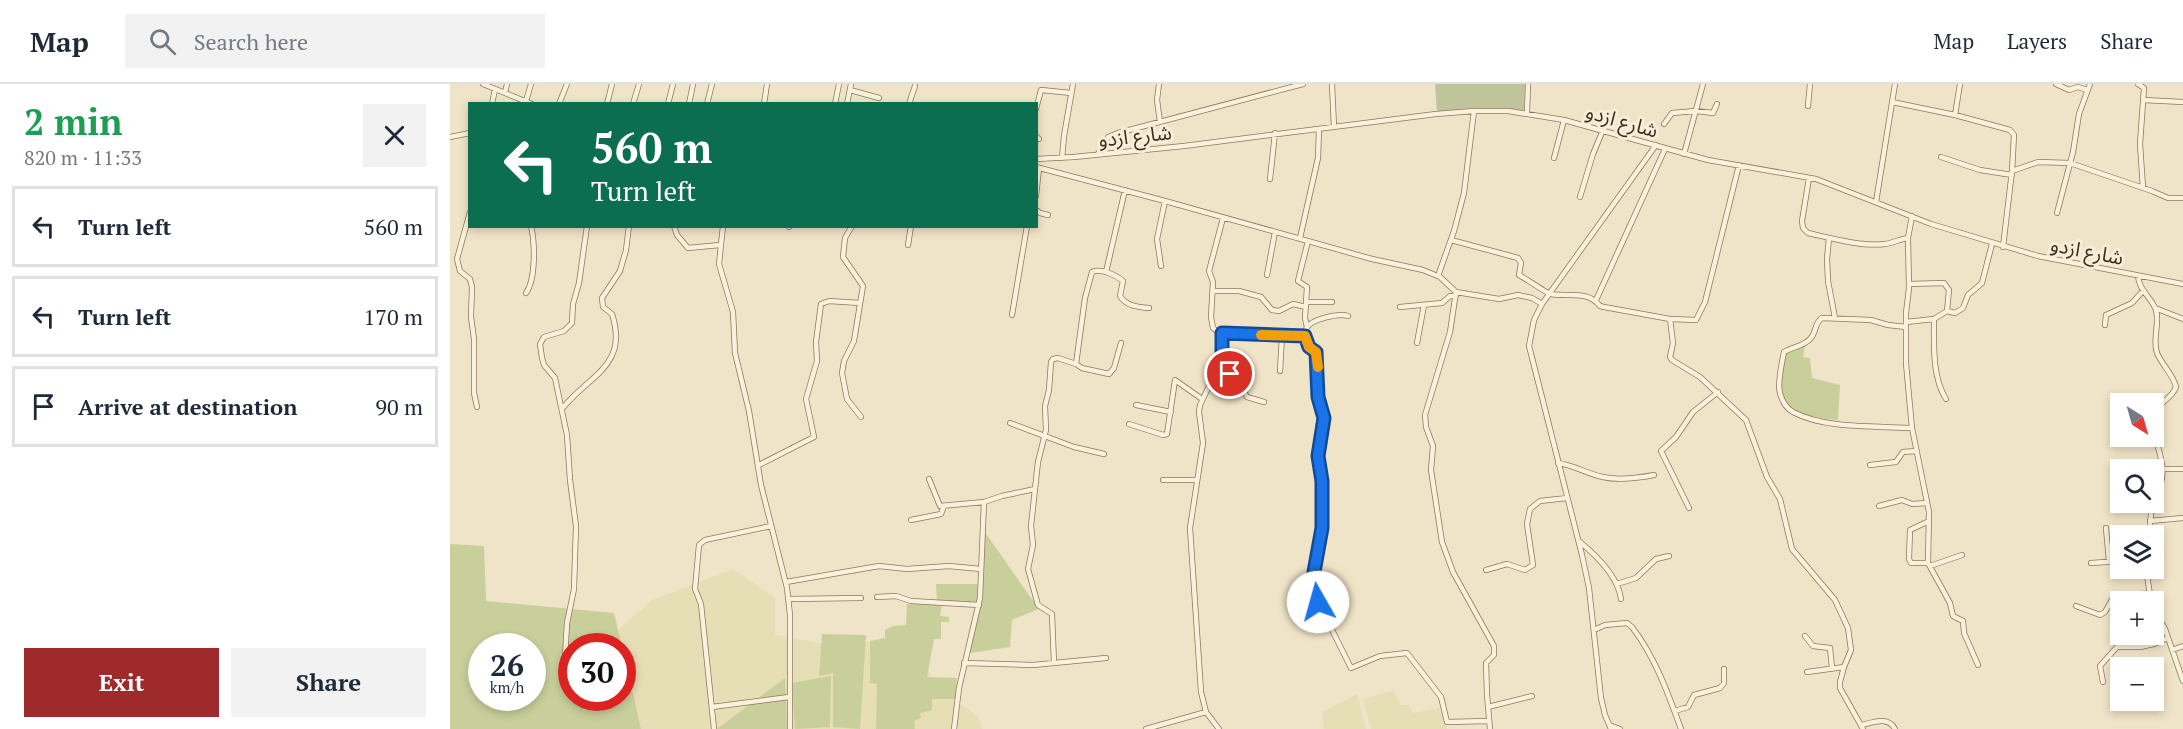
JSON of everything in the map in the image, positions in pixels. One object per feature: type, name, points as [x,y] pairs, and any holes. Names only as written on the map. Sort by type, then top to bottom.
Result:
[{"type":"street","points":[[483,84],[526,101],[531,84]]},
{"type":"street","points":[[505,93],[507,84]]},
{"type":"street","points":[[560,102],[567,84]]},
{"type":"street","points":[[608,102],[612,84]]},
{"type":"street","points":[[634,102],[639,84]]},
{"type":"street","points":[[668,102],[673,84]]},
{"type":"street","points":[[689,102],[693,84]]},
{"type":"street","points":[[708,102],[712,84]]},
{"type":"street","points":[[764,102],[767,84]]},
{"type":"street","points":[[835,102],[839,84]]},
{"type":"street","points":[[847,102],[851,84]]},
{"type":"street","points":[[1062,158],[1073,84]]},
{"type":"street","points":[[1159,84],[1157,100],[1160,122]]},
{"type":"street","points":[[1097,154],[1108,137],[1284,86],[1303,84]]},
{"type":"street","points":[[1332,84],[1334,127]]},
{"type":"street","points":[[1527,113],[1528,84]]},
{"type":"street","points":[[1684,154],[1703,84]]},
{"type":"street","points":[[1808,106],[1810,84]]},
{"type":"street","points":[[1876,202],[1895,84]]},
{"type":"street","points":[[1955,115],[1960,84]]},
{"type":"street","points":[[2056,84],[2069,90],[2078,87],[2087,90]]},
{"type":"street","points":[[2057,213],[2077,134],[2079,114],[2090,84]]},
{"type":"street","points":[[2138,84],[2144,88],[2140,144],[2143,188]]},
{"type":"street","points":[[910,102],[915,86]]},
{"type":"street","points":[[491,102],[495,90]]},
{"type":"street","points":[[850,90],[879,98]]},
{"type":"street","points":[[1038,102],[1041,90],[1071,93]]},
{"type":"street","points":[[2143,100],[2183,102]]},
{"type":"street","points":[[1892,102],[1955,115],[2012,132],[2014,135],[2012,173],[2003,247]]},
{"type":"street","points":[[1664,124],[1672,113],[1696,111],[1713,113],[1717,104]]},
{"type":"street","points":[[1438,276],[1464,193],[1474,111]]},
{"type":"street","name":"شارع ازدو","points":[[1038,159],[1474,111],[1527,113],[1603,130],[1684,154],[1831,184],[1912,216],[2003,247],[2183,284]]},
{"type":"street","points":[[1554,158],[1564,120]]},
{"type":"street","points":[[1300,238],[1318,158],[1319,129]]},
{"type":"street","points":[[1580,197],[1603,130]]},
{"type":"street","points":[[1270,179],[1275,133]]},
{"type":"street","points":[[450,138],[468,134]]},
{"type":"street","points":[[1620,729],[1610,727],[1601,698],[1589,588],[1529,346],[1534,320],[1542,304],[1656,145]]},
{"type":"street","points":[[1596,300],[1665,149]]},
{"type":"street","points":[[1883,155],[1891,157]]},
{"type":"street","points":[[1941,157],[1980,170],[2012,173],[2038,162],[2070,163],[2168,198],[2183,198]]},
{"type":"street","points":[[1451,240],[1518,258],[1521,263],[1519,275],[1549,294],[1571,294],[1596,300],[1600,306],[1693,321],[1699,318],[1739,165]]},
{"type":"street","points":[[1038,168],[1372,259],[1423,270],[1438,276],[1456,294]]},
{"type":"street","points":[[1809,178],[1802,225],[1808,233],[1847,242],[1881,244],[1908,238]]},
{"type":"street","points":[[1106,272],[1125,190]]},
{"type":"street","points":[[1161,266],[1157,239],[1165,201]]},
{"type":"street","points":[[1038,212],[1048,215]]},
{"type":"street","points":[[1912,216],[1908,238],[1906,363],[1912,428],[1927,502],[1929,565],[1950,603],[1953,616],[1963,621],[1964,633],[1978,665]]},
{"type":"street","points":[[1223,218],[1209,271],[1213,282],[1213,326],[1216,332],[1305,336]]},
{"type":"street","points":[[468,219],[457,259],[460,271],[470,279],[472,287],[474,393],[477,407]]},
{"type":"street","points":[[526,293],[531,284],[534,250],[531,228]]},
{"type":"street","points":[[566,633],[574,589],[576,526],[567,435],[562,409],[555,378],[544,365],[540,344],[544,337],[564,331],[572,323],[573,304],[579,283],[587,228]]},
{"type":"street","points":[[562,409],[576,392],[602,372],[612,354],[617,336],[612,314],[603,307],[602,298],[615,281],[624,260],[629,228]]},
{"type":"street","points":[[675,228],[677,235],[688,248],[720,245]]},
{"type":"street","points":[[723,228],[719,264],[733,312],[735,353],[771,526],[789,599],[790,729]]},
{"type":"street","points":[[850,228],[844,244],[843,258],[861,281],[862,286],[854,345],[844,361],[842,373],[847,399],[861,417]]},
{"type":"street","points":[[908,245],[911,228]]},
{"type":"street","points":[[1012,315],[1028,228]]},
{"type":"street","points":[[1267,275],[1275,232]]},
{"type":"street","points":[[1829,238],[1828,281],[1835,318]]},
{"type":"street","points":[[1308,241],[1298,281],[1307,287],[1305,336],[1309,347],[1316,352],[1317,356],[1318,397],[1324,418],[1318,456],[1322,481],[1322,528],[1314,572],[1314,592],[1351,668],[1380,656],[1407,653],[1441,697],[1447,722],[1489,721]]},
{"type":"street","points":[[1912,428],[1825,422],[1794,412],[1784,403],[1779,388],[1784,352],[1809,340],[1818,319],[1871,320],[1888,325],[1906,325],[1934,320],[1947,311],[1955,313],[1963,308],[1968,295],[1980,286],[1992,244]]},
{"type":"street","points":[[1076,364],[1085,298],[1092,272],[1097,270],[1106,272],[1123,281],[1120,296],[1122,300],[1135,307],[1149,308]]},
{"type":"street","points":[[2138,276],[2143,291],[2155,308],[2157,318],[2155,342],[2158,354],[2176,387],[2172,395],[2164,401]]},
{"type":"street","points":[[1909,284],[1944,283],[1949,290],[1947,311]]},
{"type":"street","points":[[1213,291],[1239,291],[1261,297],[1272,310],[1279,311],[1293,304],[1332,302]]},
{"type":"street","points":[[2105,325],[2106,315],[2132,303],[2143,291]]},
{"type":"street","points":[[1400,308],[1442,303],[1456,294],[1499,299],[1518,295],[1532,298],[1542,304]]},
{"type":"street","points":[[1456,294],[1450,332],[1426,406],[1426,421],[1433,446],[1431,470],[1442,542],[1453,572],[1494,646],[1494,655],[1486,663],[1490,729]]},
{"type":"street","points":[[759,465],[814,437],[806,399],[817,361],[819,306],[828,301],[860,303]]},
{"type":"street","points":[[1417,343],[1424,305]]},
{"type":"street","points":[[2155,308],[2183,319]]},
{"type":"street","points":[[1307,327],[1332,316],[1348,316]]},
{"type":"street","points":[[1670,319],[1673,343],[1670,357],[1693,371],[1718,392],[1749,426],[1767,477],[1780,499],[1792,549],[1835,600],[1848,628],[1851,650],[1844,667],[1840,688],[1862,727],[1887,721],[1895,729]]},
{"type":"street","points":[[1934,320],[1934,347],[1938,379],[1946,399]]},
{"type":"street","points":[[1222,333],[1222,351],[1228,362],[1228,376]]},
{"type":"street","points":[[1280,371],[1282,336]]},
{"type":"street","points":[[1054,663],[1052,614],[1038,605],[1028,569],[1033,545],[1031,526],[1038,462],[1045,436],[1045,406],[1049,390],[1051,362],[1058,358],[1082,368],[1109,374],[1114,368],[1121,343]]},
{"type":"street","points":[[1219,729],[1206,712],[1201,692],[1190,528],[1203,443],[1199,412],[1202,399],[1210,384],[1228,376]]},
{"type":"street","points":[[1228,376],[1239,383],[1247,397],[1264,402]]},
{"type":"street","points":[[1129,424],[1166,435],[1175,380],[1202,399]]},
{"type":"street","points":[[1689,508],[1661,451],[1676,437],[1693,412],[1718,392]]},
{"type":"street","points":[[1136,405],[1170,412]]},
{"type":"street","points":[[1010,423],[1074,447],[1104,454]]},
{"type":"street","points":[[1870,465],[1896,462],[1903,452],[1917,451]]},
{"type":"street","points":[[1558,463],[1569,464],[1605,478],[1640,478],[1654,475]]},
{"type":"street","points":[[2164,469],[2183,469]]},
{"type":"street","points":[[929,479],[937,503],[944,506],[984,502],[1035,489]]},
{"type":"street","points":[[1164,480],[1197,480]]},
{"type":"street","points":[[1486,570],[1507,564],[1525,570],[1533,565],[1527,524],[1530,509],[1540,501],[1567,498]]},
{"type":"street","points":[[1879,506],[1902,500],[1915,504],[1927,502]]},
{"type":"street","points":[[954,729],[955,709],[964,663],[979,606],[984,502]]},
{"type":"street","points":[[911,520],[941,514],[944,506]]},
{"type":"street","points":[[2150,525],[2151,513]]},
{"type":"street","points":[[2150,521],[2183,518]]},
{"type":"street","points":[[1929,522],[1908,532],[1911,563],[1929,565],[1962,555]]},
{"type":"street","points":[[714,729],[701,604],[695,589],[699,545],[705,540],[771,526]]},
{"type":"street","points":[[2091,563],[2109,561],[2106,528]]},
{"type":"street","points":[[1579,541],[1598,559],[1617,584],[1621,599]]},
{"type":"street","points":[[1617,584],[1636,578],[1656,559],[1669,556]]},
{"type":"street","points":[[786,582],[879,566],[908,569],[949,566],[981,569]]},
{"type":"street","points":[[877,597],[896,596],[911,601],[979,606]]},
{"type":"street","points":[[789,599],[861,598]]},
{"type":"street","points":[[2076,606],[2100,615],[2105,612],[2110,603]]},
{"type":"street","points":[[1594,630],[1617,622],[1627,623],[1632,627],[1653,660],[1681,729]]},
{"type":"street","points":[[2164,630],[2183,681]]},
{"type":"street","points":[[1805,636],[1813,646],[1830,648],[1832,668]]},
{"type":"street","points":[[2103,682],[2100,666],[2117,647],[2140,647],[2168,638]]},
{"type":"street","points":[[2172,650],[2183,646]]},
{"type":"street","points":[[964,663],[1033,665],[1106,658]]},
{"type":"street","points":[[1807,672],[1844,667]]},
{"type":"street","points":[[1675,711],[1688,707],[1694,694],[1720,688],[1724,683],[1724,669]]},
{"type":"street","points":[[1488,706],[1532,696]]},
{"type":"street","points":[[712,707],[789,697]]},
{"type":"street","points":[[1146,729],[1206,712]]},
{"type":"shaded area","points":[[733,569],[775,598],[775,634],[843,648],[887,637],[928,671],[939,689],[978,716],[982,729],[565,729],[598,711],[636,711],[636,633],[616,633],[652,600]]},
{"type":"shaded area","points":[[1393,690],[1401,705],[1409,705],[1413,713],[1439,708],[1447,729],[1371,729],[1363,700]]},
{"type":"shaded area","points":[[1357,694],[1366,729],[1324,729],[1322,712]]},
{"type":"green space","points":[[1435,84],[1525,84],[1524,110],[1473,108],[1437,112]]},
{"type":"green space","points":[[1805,346],[1803,357],[1810,358],[1812,378],[1840,385],[1838,420],[1803,414],[1794,410],[1783,398],[1781,381],[1786,352]]},
{"type":"green space","points":[[984,531],[1039,609],[1012,620],[1010,647],[970,653],[983,593]]},
{"type":"green space","points":[[450,544],[484,546],[486,601],[614,613],[619,633],[558,633],[558,711],[636,711],[636,707],[641,729],[450,729]]},
{"type":"green space","points":[[936,584],[977,584],[977,603],[937,600]]},
{"type":"green space","points":[[907,604],[942,605],[940,616],[949,617],[949,622],[941,622],[941,639],[934,639],[927,677],[957,678],[955,699],[932,699],[932,710],[920,713],[921,718],[914,721],[915,729],[876,729],[877,684],[870,683],[870,641],[885,638],[885,630],[893,626],[906,625]]},
{"type":"green space","points":[[822,634],[866,635],[860,729],[833,727],[833,673],[819,676]]},
{"type":"green space","points":[[831,676],[830,727],[795,729],[792,683]]},
{"type":"green space","points":[[785,678],[787,729],[717,729]]},
{"type":"slow traffic","points":[[1261,335],[1305,336],[1309,347],[1316,352],[1318,367]]},
{"type":"route","points":[[1230,374],[1228,362],[1222,351],[1222,333],[1305,336],[1309,347],[1316,352],[1318,397],[1324,418],[1318,456],[1322,481],[1322,528],[1314,572],[1314,592],[1318,602]]}]
